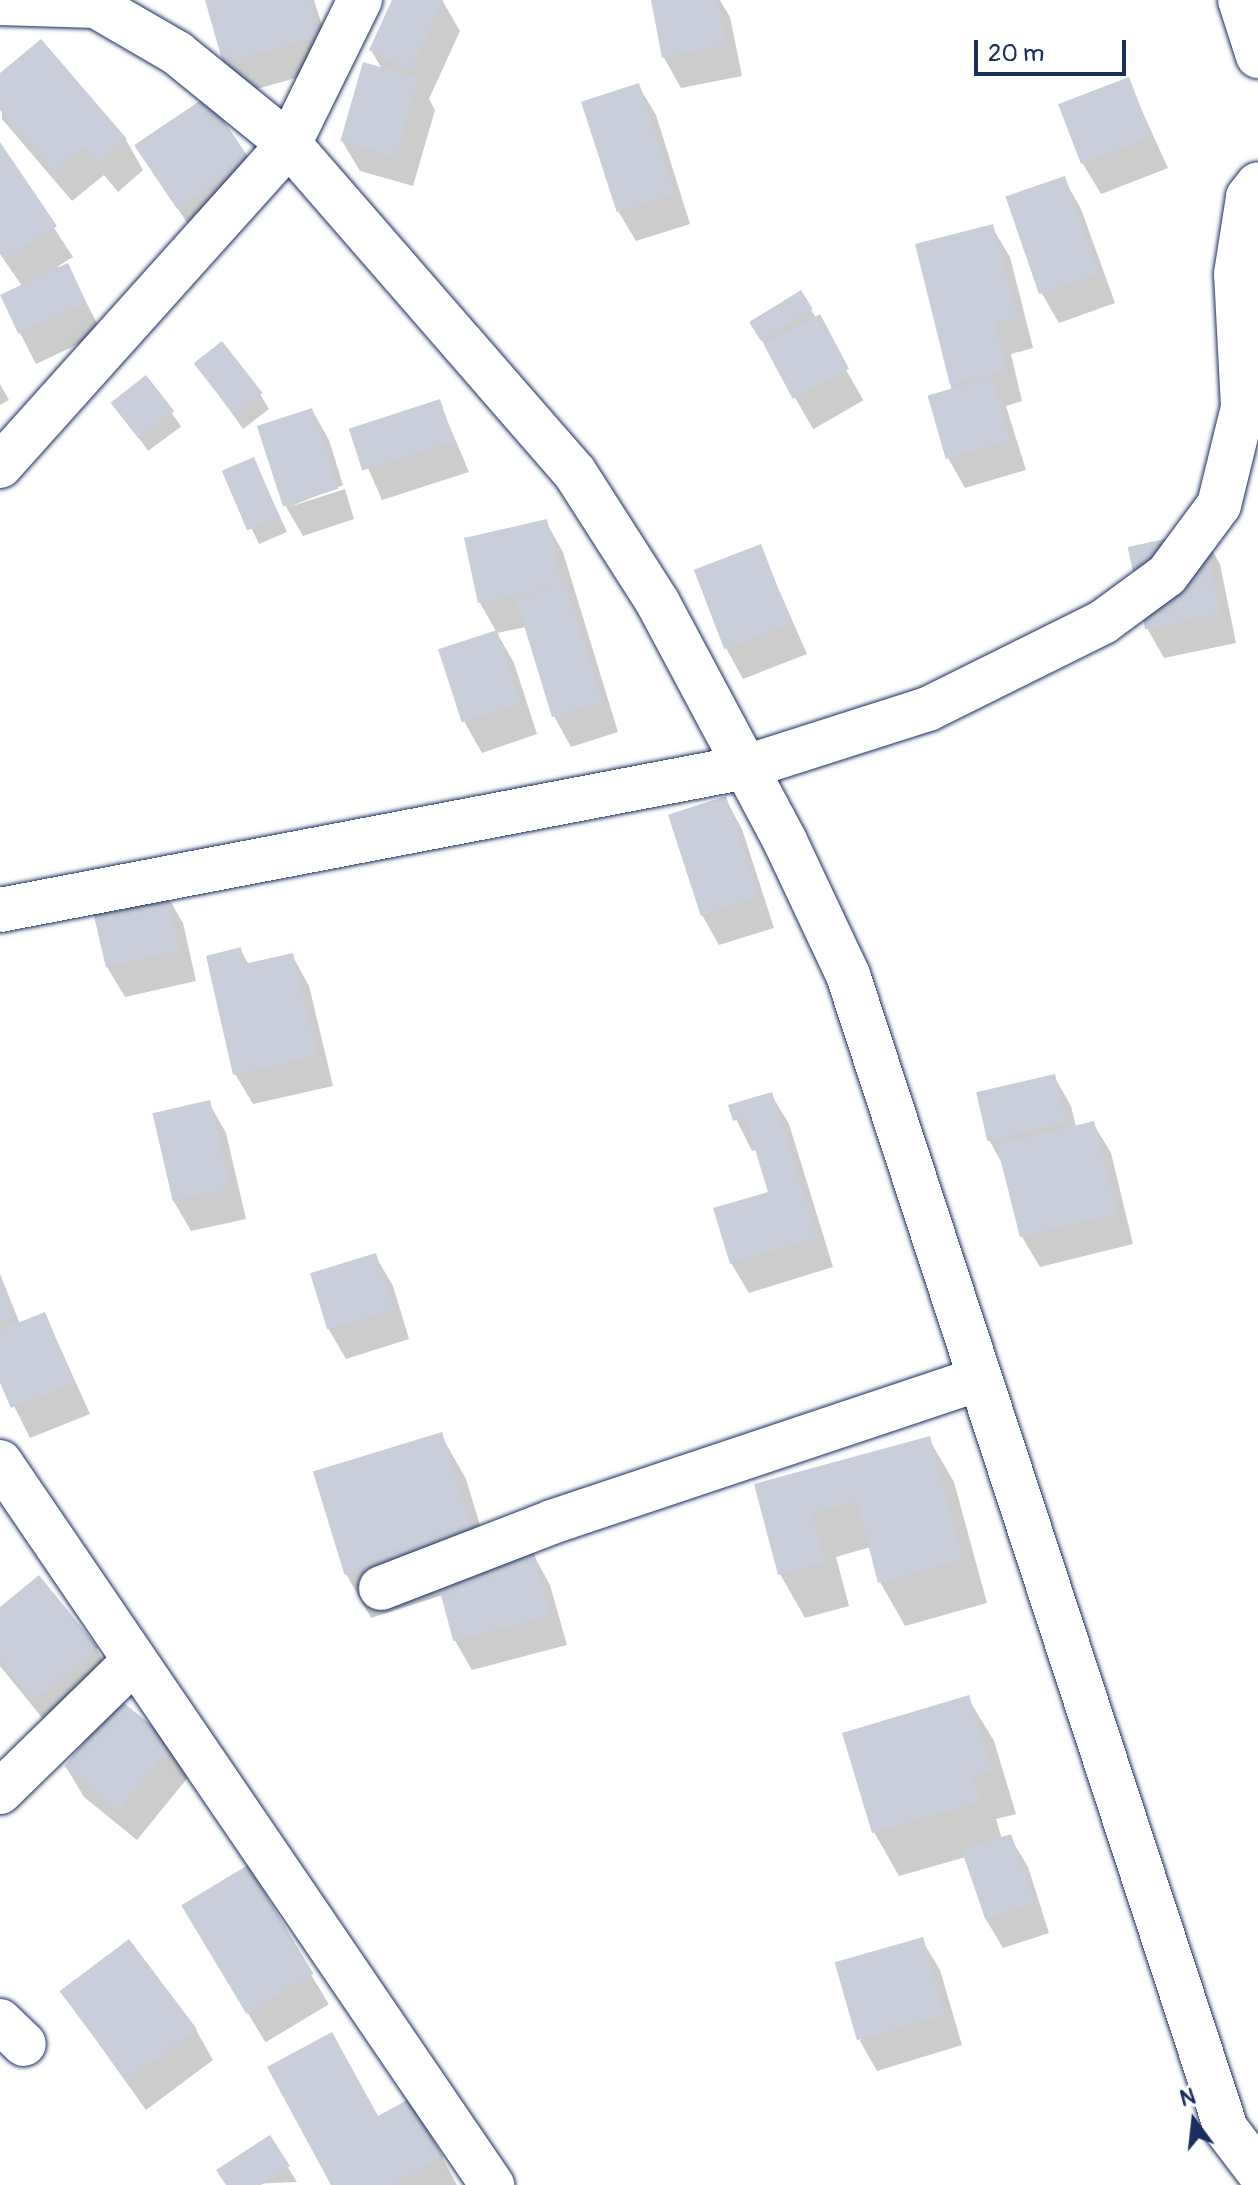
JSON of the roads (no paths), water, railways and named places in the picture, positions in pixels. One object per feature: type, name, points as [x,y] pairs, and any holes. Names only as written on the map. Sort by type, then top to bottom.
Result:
[{"type":"street","points":[[0,466],[289,144],[360,0]]},
{"type":"street","points":[[1240,0],[1258,56]]},
{"type":"street","points":[[0,3],[96,6],[177,53],[289,144],[575,473],[658,603],[746,767],[848,975],[1226,2129],[1251,2175]]},
{"type":"street","points":[[0,910],[746,767],[928,709],[1103,622],[1167,575],[1219,505],[1243,407],[1236,274],[1248,197],[1258,184]]},
{"type":"street","points":[[381,1588],[552,1522],[979,1379]]},
{"type":"street","points":[[0,1462],[133,1662],[492,2185]]},
{"type":"street","points":[[0,1792],[133,1662]]}]
